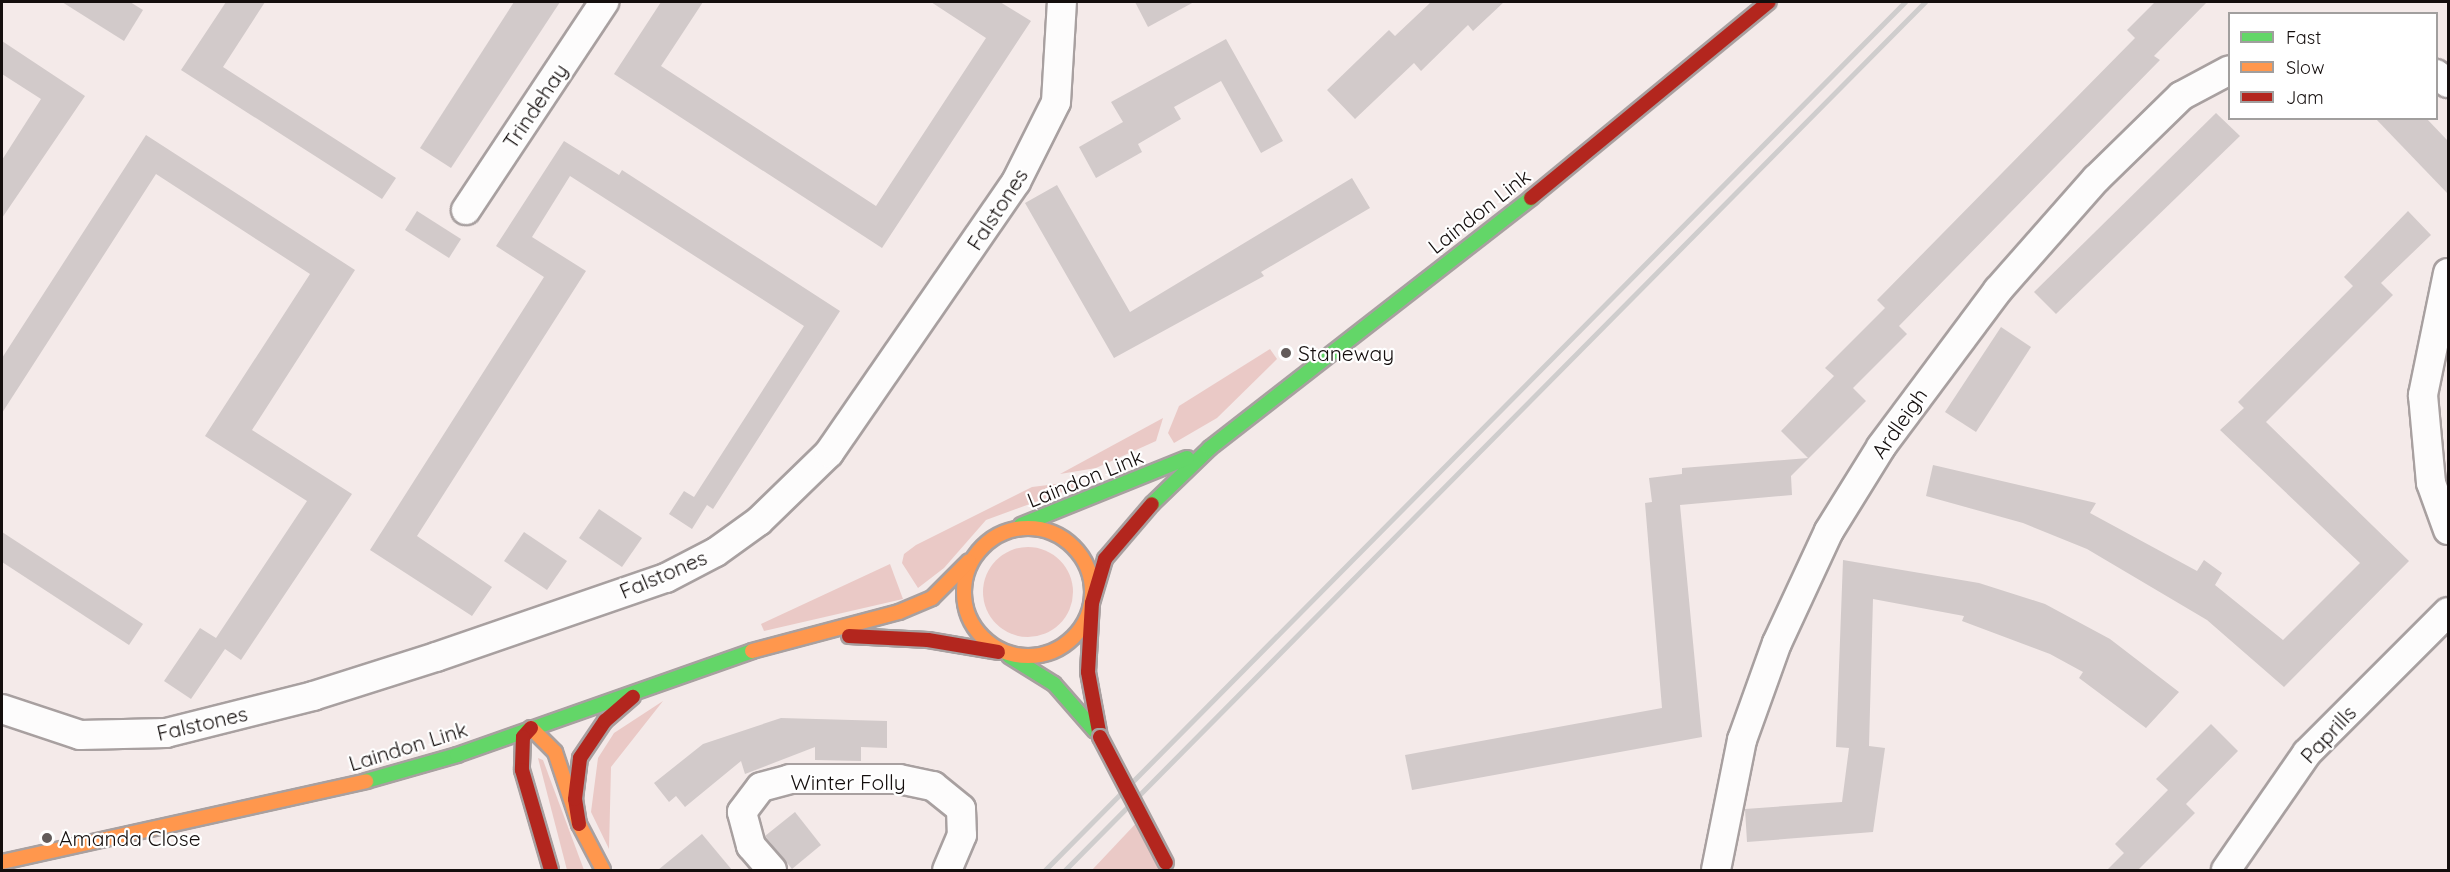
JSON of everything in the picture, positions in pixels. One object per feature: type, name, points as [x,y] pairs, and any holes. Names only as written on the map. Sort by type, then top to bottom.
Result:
[{"type":"main road","name":"Laindon Link","points":[[1092,603],[1114,543],[1210,448],[1535,195],[1769,2]]},
{"type":"main road","name":"Laindon Link","points":[[1007,530],[1081,505],[1210,448]]},
{"type":"main road","points":[[1100,737],[1088,672],[1092,581],[1076,546],[1046,529],[1007,530],[969,561],[964,596],[968,615],[1004,654],[1067,696],[1100,737],[1168,868]]},
{"type":"main road","name":"Laindon Link","points":[[2,862],[290,801],[457,754],[659,682],[915,606],[932,598],[969,561]]},
{"type":"main road","points":[[1004,654],[1029,657],[1060,647],[1074,636],[1092,603]]},
{"type":"main road","name":"Laindon Link","points":[[817,635],[928,640],[1004,654]]},
{"type":"main road","points":[[579,824],[575,799],[580,758],[605,721],[659,682]]},
{"type":"main road","points":[[551,870],[527,793],[520,750],[531,728],[555,752],[579,824],[603,870]]},
{"type":"main road","points":[[457,754],[505,761],[527,793]]},
{"type":"street","name":"Trindehay","points":[[466,210],[604,2]]},
{"type":"street","name":"Falstones","points":[[2,710],[80,735],[166,733],[313,696],[436,657],[666,578],[716,552],[759,521],[829,453],[1016,182],[1056,102],[1062,2]]},
{"type":"street","name":"Ardleigh","points":[[1716,870],[1742,740],[1777,643],[1829,531],[1881,447],[1998,290],[2097,179],[2181,96],[2228,71]]},
{"type":"street","points":[[2448,273],[2423,395],[2430,483],[2448,531]]},
{"type":"street","name":"Paprills","points":[[2226,870],[2307,753],[2448,612]]},
{"type":"street","name":"Winter Folly","points":[[772,870],[751,846],[742,812],[761,787],[790,779],[899,778],[933,786],[961,809],[962,836],[947,870]]},
{"type":"shaded area","points":[[1270,349],[1277,359],[1217,418],[1174,443],[1168,433],[1179,406]]},
{"type":"shaded area","points":[[1163,418],[1156,441],[1096,468],[1060,474]]},
{"type":"shaded area","points":[[1080,481],[1082,485],[986,520],[944,568],[918,588],[902,563],[904,554],[916,545],[1032,487]]},
{"type":"shaded area","points":[[1028,547],[1045,550],[1060,560],[1070,575],[1073,592],[1070,609],[1060,624],[1045,634],[1028,637],[1011,634],[996,624],[986,609],[983,592],[986,575],[996,560],[1011,550]]},
{"type":"shaded area","points":[[890,564],[903,599],[764,631],[761,624]]},
{"type":"shaded area","points":[[663,701],[611,767],[609,849],[591,812],[598,758],[614,733]]},
{"type":"shaded area","points":[[538,758],[543,760],[584,870],[567,870]]},
{"type":"shaded area","points":[[1141,818],[1168,870],[1092,870]]},
{"type":"building","points":[[62,2],[130,2],[143,10],[124,41]]},
{"type":"building","points":[[226,2],[265,2],[223,67],[396,178],[382,199],[181,70]]},
{"type":"building","points":[[514,2],[560,2],[451,168],[420,148]]},
{"type":"building","points":[[661,2],[703,2],[661,66],[876,206],[986,38],[931,2],[1000,2],[1031,21],[882,248],[614,74]]},
{"type":"building","points":[[1135,2],[1194,2],[1148,27]]},
{"type":"building","points":[[1431,2],[1504,2],[1473,31],[1468,25],[1421,71],[1414,63],[1355,119],[1327,90],[1389,30],[1395,36]]},
{"type":"building","points":[[2155,2],[2207,2],[2154,56],[2160,60],[1899,326],[1907,334],[1853,388],[1866,401],[1791,476],[1792,495],[1680,505],[1702,737],[1412,790],[1405,755],[1662,708],[1645,503],[1652,502],[1649,478],[1682,474],[1682,468],[1808,458],[1781,431],[1834,376],[1825,368],[1885,308],[1877,300],[2135,38],[2127,30]]},
{"type":"building","points":[[1226,39],[1283,141],[1261,153],[1221,81],[1174,107],[1181,119],[1138,144],[1142,152],[1096,178],[1079,147],[1123,122],[1111,102]]},
{"type":"building","points":[[2,41],[85,96],[2,218],[2,160],[41,99],[2,74]]},
{"type":"building","points":[[2216,113],[2240,136],[2056,314],[2034,292]]},
{"type":"building","points":[[2377,120],[2428,120],[2448,141],[2448,194]]},
{"type":"building","points":[[146,135],[355,270],[252,430],[352,494],[241,660],[225,649],[191,699],[164,681],[200,628],[216,638],[307,501],[205,436],[310,274],[156,174],[2,413],[2,358]]},
{"type":"building","points":[[564,141],[619,175],[622,170],[840,311],[713,509],[707,505],[692,529],[669,514],[684,491],[694,497],[804,326],[570,176],[532,237],[586,271],[417,536],[492,587],[472,616],[370,550],[544,277],[496,246]]},
{"type":"building","points":[[1352,178],[1370,208],[1261,272],[1264,276],[1114,358],[1025,203],[1057,185],[1130,312]]},
{"type":"building","points":[[417,211],[461,239],[449,258],[405,230]]},
{"type":"building","points":[[2408,211],[2431,235],[2381,283],[2393,295],[2266,422],[2409,561],[2284,687],[2207,620],[2087,549],[2023,523],[1926,496],[1933,465],[2096,503],[2090,513],[2197,571],[2204,560],[2222,573],[2215,585],[2283,640],[2360,563],[2220,430],[2244,408],[2238,402],[2353,286],[2344,277]]},
{"type":"building","points":[[2001,327],[2031,347],[1976,432],[1945,412]]},
{"type":"building","points":[[599,509],[642,538],[622,567],[579,538]]},
{"type":"building","points":[[2,532],[143,624],[129,645],[2,562]]},
{"type":"building","points":[[524,532],[567,561],[547,590],[504,561]]},
{"type":"building","points":[[1843,560],[1979,583],[2045,604],[2110,639],[2179,692],[2146,728],[2079,678],[2083,672],[2050,654],[1962,621],[1964,616],[1873,599],[1869,746],[1885,748],[1873,832],[1747,842],[1745,809],[1842,802],[1849,748],[1836,747]]},
{"type":"building","points":[[781,718],[887,721],[887,748],[861,747],[861,761],[815,760],[815,747],[745,774],[741,761],[685,807],[676,796],[669,802],[654,783],[703,744]]},
{"type":"building","points":[[2211,724],[2238,751],[2186,804],[2195,813],[2138,870],[2107,870],[2124,853],[2115,844],[2168,790],[2156,779]]},
{"type":"building","points":[[795,812],[821,845],[792,869],[765,836]]},
{"type":"building","points":[[702,834],[732,870],[658,870]]},
{"type":"railway","points":[[1045,870],[1905,2]]},
{"type":"railway","points":[[1065,870],[1925,2]]},
{"type":"traffic: fast","points":[[1152,504],[1210,448],[1531,198]]},
{"type":"traffic: fast","points":[[1021,525],[1187,458]]},
{"type":"traffic: fast","points":[[366,781],[457,755],[752,651]]},
{"type":"traffic: fast","points":[[1009,656],[1054,684],[1095,731]]},
{"type":"traffic: slow","points":[[1028,528],[1053,532],[1074,546],[1088,567],[1092,592],[1088,617],[1074,638],[1053,652],[1028,656],[1003,652],[982,638],[968,617],[964,592],[968,567],[982,546],[1003,532],[1028,528]]},
{"type":"traffic: slow","points":[[752,651],[899,612],[932,598],[969,561]]},
{"type":"traffic: slow","points":[[531,728],[555,752],[579,824],[603,870]]},
{"type":"traffic: slow","points":[[2,862],[366,781]]},
{"type":"traffic: jam","points":[[1531,198],[1769,2]]},
{"type":"traffic: jam","points":[[1100,737],[1088,672],[1092,603],[1105,559],[1152,504]]},
{"type":"traffic: jam","points":[[849,636],[928,640],[998,652]]},
{"type":"traffic: jam","points":[[579,824],[575,799],[580,758],[605,721],[633,697]]},
{"type":"traffic: jam","points":[[531,728],[523,737],[522,770],[551,870]]},
{"type":"traffic: jam","points":[[1100,737],[1166,863]]},
{"type":"place","name":"Staneway","points":[[1286,353]]},
{"type":"place","name":"Amanda Close","points":[[47,838]]}]
